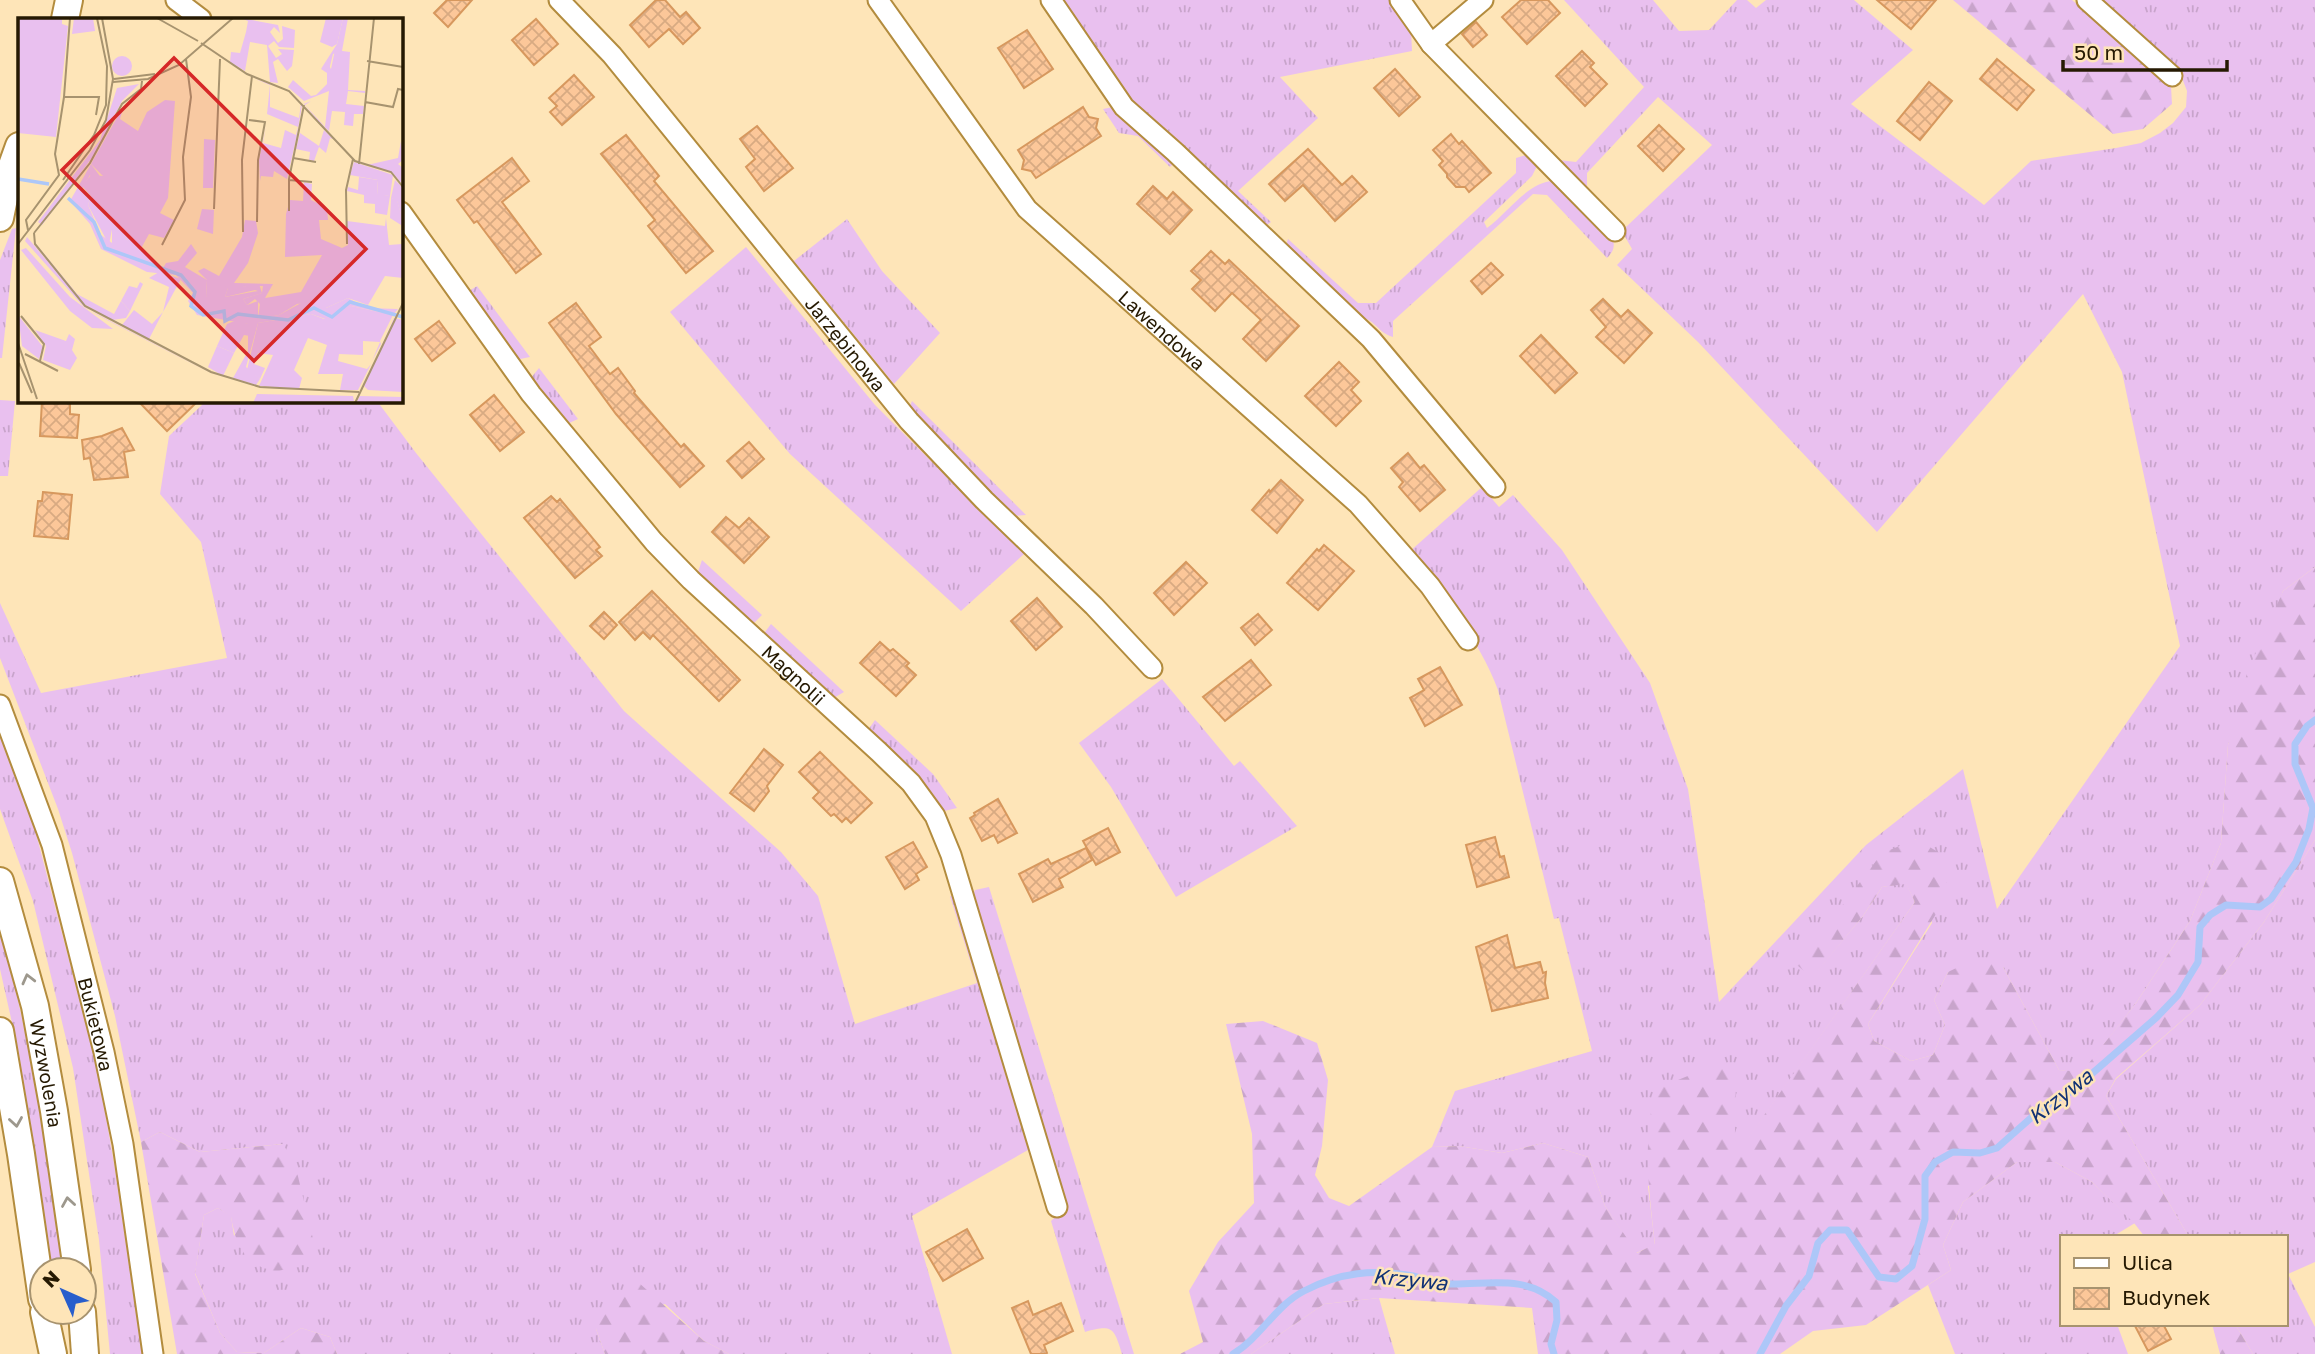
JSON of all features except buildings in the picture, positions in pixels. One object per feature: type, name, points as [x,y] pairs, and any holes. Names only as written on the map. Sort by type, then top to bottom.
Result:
[{"type":"main road","points":[[65,18],[69,0]]},
{"type":"main road","points":[[0,218],[4,182],[18,148]]},
{"type":"main road","name":"Wyzwolenia","points":[[0,881],[35,1006],[76,1256]]},
{"type":"main road","name":"Wyzwolenia","points":[[0,1031],[36,1256]]},
{"type":"main road","points":[[47,1326],[53,1354]]},
{"type":"main road","points":[[83,1326],[85,1354]]},
{"type":"street","points":[[176,0],[200,18]]},
{"type":"street","name":"Jarzębinowa","points":[[559,0],[612,55],[909,421],[984,500],[1094,606],[1152,668]]},
{"type":"street","name":"Lawendowa","points":[[878,0],[1027,209],[1358,504],[1430,586],[1468,640]]},
{"type":"street","points":[[1051,0],[1124,107],[1175,152],[1371,339],[1495,487]]},
{"type":"street","points":[[1400,0],[1430,44],[1615,231]]},
{"type":"street","points":[[1430,44],[1483,0]]},
{"type":"street","points":[[2087,0],[2172,76]]},
{"type":"street","name":"Magnolii","points":[[402,213],[531,394],[671,561],[879,752],[923,797],[935,816],[951,855],[1057,1207]]},
{"type":"street","name":"Bukietowa","points":[[0,705],[52,845],[104,1052],[123,1144],[153,1354]]},
{"type":"green space","points":[[1058,0],[1393,0],[1411,30],[1412,51],[1280,77],[1318,118],[1238,191],[1271,222],[1267,225],[1260,223],[1126,101]]},
{"type":"green space","points":[[1564,0],[1653,0],[1679,31],[1709,30],[1737,0],[1747,0],[1756,8],[1766,0],[1854,0],[1913,50],[1851,104],[1984,205],[2031,161],[2141,143],[2173,123],[2186,107],[2187,91],[2182,78],[2096,0],[2315,0],[2315,567],[2283,591],[2228,745],[2221,843],[2190,921],[2136,1003],[2082,1073],[2059,1070],[2003,967],[1948,972],[1934,1000],[1945,1025],[1933,1055],[1911,1061],[1874,1041],[1868,1024],[1932,923],[1916,839],[1812,977],[1863,916],[1882,887],[1906,883],[1915,902],[1748,1139],[1735,1135],[1648,1186],[1655,1245],[1636,1253],[1605,1206],[1588,1157],[1543,1143],[1502,1153],[1459,1146],[1432,1147],[1455,1091],[1592,1051],[1559,918],[1554,919],[1498,690],[1470,635],[1408,553],[1482,487],[1499,507],[1513,495],[1562,550],[1650,683],[1688,789],[1719,1002],[1866,845],[1963,769],[1997,909],[2180,646],[2122,372],[2083,294],[1877,532],[1698,342],[1617,265],[1632,249],[1623,233],[1559,160],[1576,162],[1644,87]],"holes":[[[1658,97],[1712,145],[1626,227],[1587,189],[1587,173]]]},
{"type":"green space","points":[[1953,0],[2072,0],[2171,87],[2172,104],[2143,129],[2113,134]]},
{"type":"green space","points":[[1113,107],[1175,162],[1170,167],[1138,136],[1119,133],[1103,109]]},
{"type":"green space","points":[[1529,154],[1537,166],[1532,176],[1484,222],[1487,228],[1527,192],[1545,182],[1555,181],[1613,240],[1613,250],[1607,258],[1547,195],[1533,194],[1393,321],[1393,337],[1363,317],[1355,315],[1286,245],[1288,239],[1358,303],[1376,303],[1516,173],[1516,158]]},
{"type":"green space","points":[[847,219],[882,271],[940,333],[894,384],[794,261]]},
{"type":"green space","points":[[16,228],[0,358],[0,260],[12,229]]},
{"type":"green space","points":[[746,247],[875,405],[1024,554],[961,611],[790,454],[670,312]]},
{"type":"green space","points":[[477,286],[530,357],[515,360],[466,293]]},
{"type":"green space","points":[[539,368],[578,419],[567,424],[531,378]]},
{"type":"green space","points":[[0,400],[15,401],[8,476],[0,476]]},
{"type":"green space","points":[[912,401],[1026,515],[1014,516],[1006,511],[909,409]]},
{"type":"green space","points":[[203,402],[378,402],[624,711],[781,852],[818,896],[855,1024],[977,983],[950,896],[956,897],[1050,1203],[1047,1208],[1028,1150],[912,1216],[952,1354],[729,1354],[704,1341],[665,1304],[596,1329],[605,1354],[337,1354],[330,1337],[301,1328],[264,1353],[237,1352],[220,1333],[195,1273],[204,1215],[218,1208],[231,1216],[234,1236],[283,1144],[200,1152],[160,1132],[141,1142],[115,1016],[72,853],[58,809],[0,658],[0,603],[41,693],[227,658],[201,542],[160,494],[169,436]]},
{"type":"green space","points":[[702,560],[762,615],[751,626],[697,575]]},
{"type":"green space","points":[[2315,567],[2315,840],[2264,922],[2200,1005],[2116,1078],[2106,1096],[2188,1235],[2143,1235],[2092,1182],[2055,1162],[2017,1162],[1963,1202],[1943,1245],[1951,1270],[1866,1325],[1813,1331],[1780,1354],[1538,1354],[1532,1308],[1379,1298],[1324,1304],[1251,1354],[1180,1354],[1203,1342],[1189,1291],[1218,1242],[1254,1203],[1252,1134],[1226,1024],[1263,1021],[1317,1043],[1328,1080],[1322,1146],[1315,1175],[1329,1198],[1349,1206],[1432,1147],[1459,1146],[1502,1153],[1543,1143],[1588,1157],[1605,1206],[1637,1253],[1655,1244],[1648,1147],[1656,1089],[1717,1064],[1736,1074],[1735,1134],[1748,1138],[1915,902],[1906,884],[1882,887],[1863,916],[1812,978],[1797,965],[1882,853],[1917,839],[1941,854],[1949,893],[1868,1024],[1874,1041],[1911,1061],[1933,1055],[1945,1025],[1934,1000],[1948,972],[1977,958],[2003,967],[2059,1070],[2082,1072],[2136,1003],[2190,921],[2221,843],[2228,745],[2247,673],[2283,591]]},
{"type":"green space","points":[[771,624],[844,692],[832,699],[762,636]]},
{"type":"green space","points":[[1162,679],[1234,766],[1240,761],[1297,826],[1176,897],[1111,787],[1079,743]]},
{"type":"green space","points":[[875,720],[933,774],[957,808],[940,812],[868,730]]},
{"type":"green space","points":[[0,735],[33,822],[98,1071],[142,1354],[110,1354],[99,1240],[73,1068],[33,901],[0,809]]},
{"type":"green space","points":[[2315,840],[2315,1262],[2288,1274],[2315,1327],[2315,1354],[2253,1354],[2236,1326],[2287,1326],[2287,1235],[2188,1235],[2106,1096],[2116,1079],[2200,1005],[2264,922]]},
{"type":"green space","points":[[989,887],[1134,1354],[1122,1354],[1117,1338],[1111,1330],[1101,1328],[1085,1332],[1051,1221],[1065,1208],[972,897],[975,890]]},
{"type":"green space","points":[[0,927],[38,1097],[61,1256],[50,1256],[19,1054],[0,969]]},
{"type":"green space","points":[[160,1132],[200,1152],[283,1144],[295,1164],[314,1243],[299,1267],[274,1270],[254,1263],[238,1243],[231,1217],[218,1208],[204,1215],[195,1274],[220,1333],[237,1352],[264,1353],[301,1328],[330,1337],[337,1354],[177,1354],[141,1142]]},
{"type":"green space","points":[[2017,1162],[2055,1162],[2092,1182],[2135,1223],[2115,1235],[2060,1235],[2060,1326],[2118,1326],[2128,1354],[1955,1354],[1928,1285],[1951,1270],[1943,1245],[1963,1202]]},
{"type":"green space","points":[[638,1282],[704,1341],[729,1354],[605,1354],[596,1329],[613,1295]]},
{"type":"green space","points":[[1379,1298],[1395,1354],[1251,1354],[1324,1304]]},
{"type":"green space","points":[[2213,1326],[2236,1326],[2253,1354],[2220,1354]]},
{"type":"waterway","name":"Krzywa","points":[[1760,1354],[1786,1306],[1809,1276],[1818,1243],[1830,1230],[1847,1230],[1879,1277],[1896,1279],[1912,1266],[1925,1219],[1925,1176],[1935,1162],[1953,1152],[1980,1153],[1997,1148],[2041,1109],[2072,1091],[2157,1017],[2178,995],[2198,962],[2200,927],[2210,915],[2226,905],[2260,907],[2271,899],[2296,862],[2309,829],[2313,808],[2295,764],[2295,744],[2307,726],[2315,720]]},
{"type":"waterway","name":"Krzywa","points":[[1233,1354],[1294,1297],[1304,1291],[1344,1276],[1371,1273],[1413,1276],[1444,1284],[1519,1284],[1544,1293],[1556,1302],[1557,1320],[1551,1344],[1554,1354]]}]
